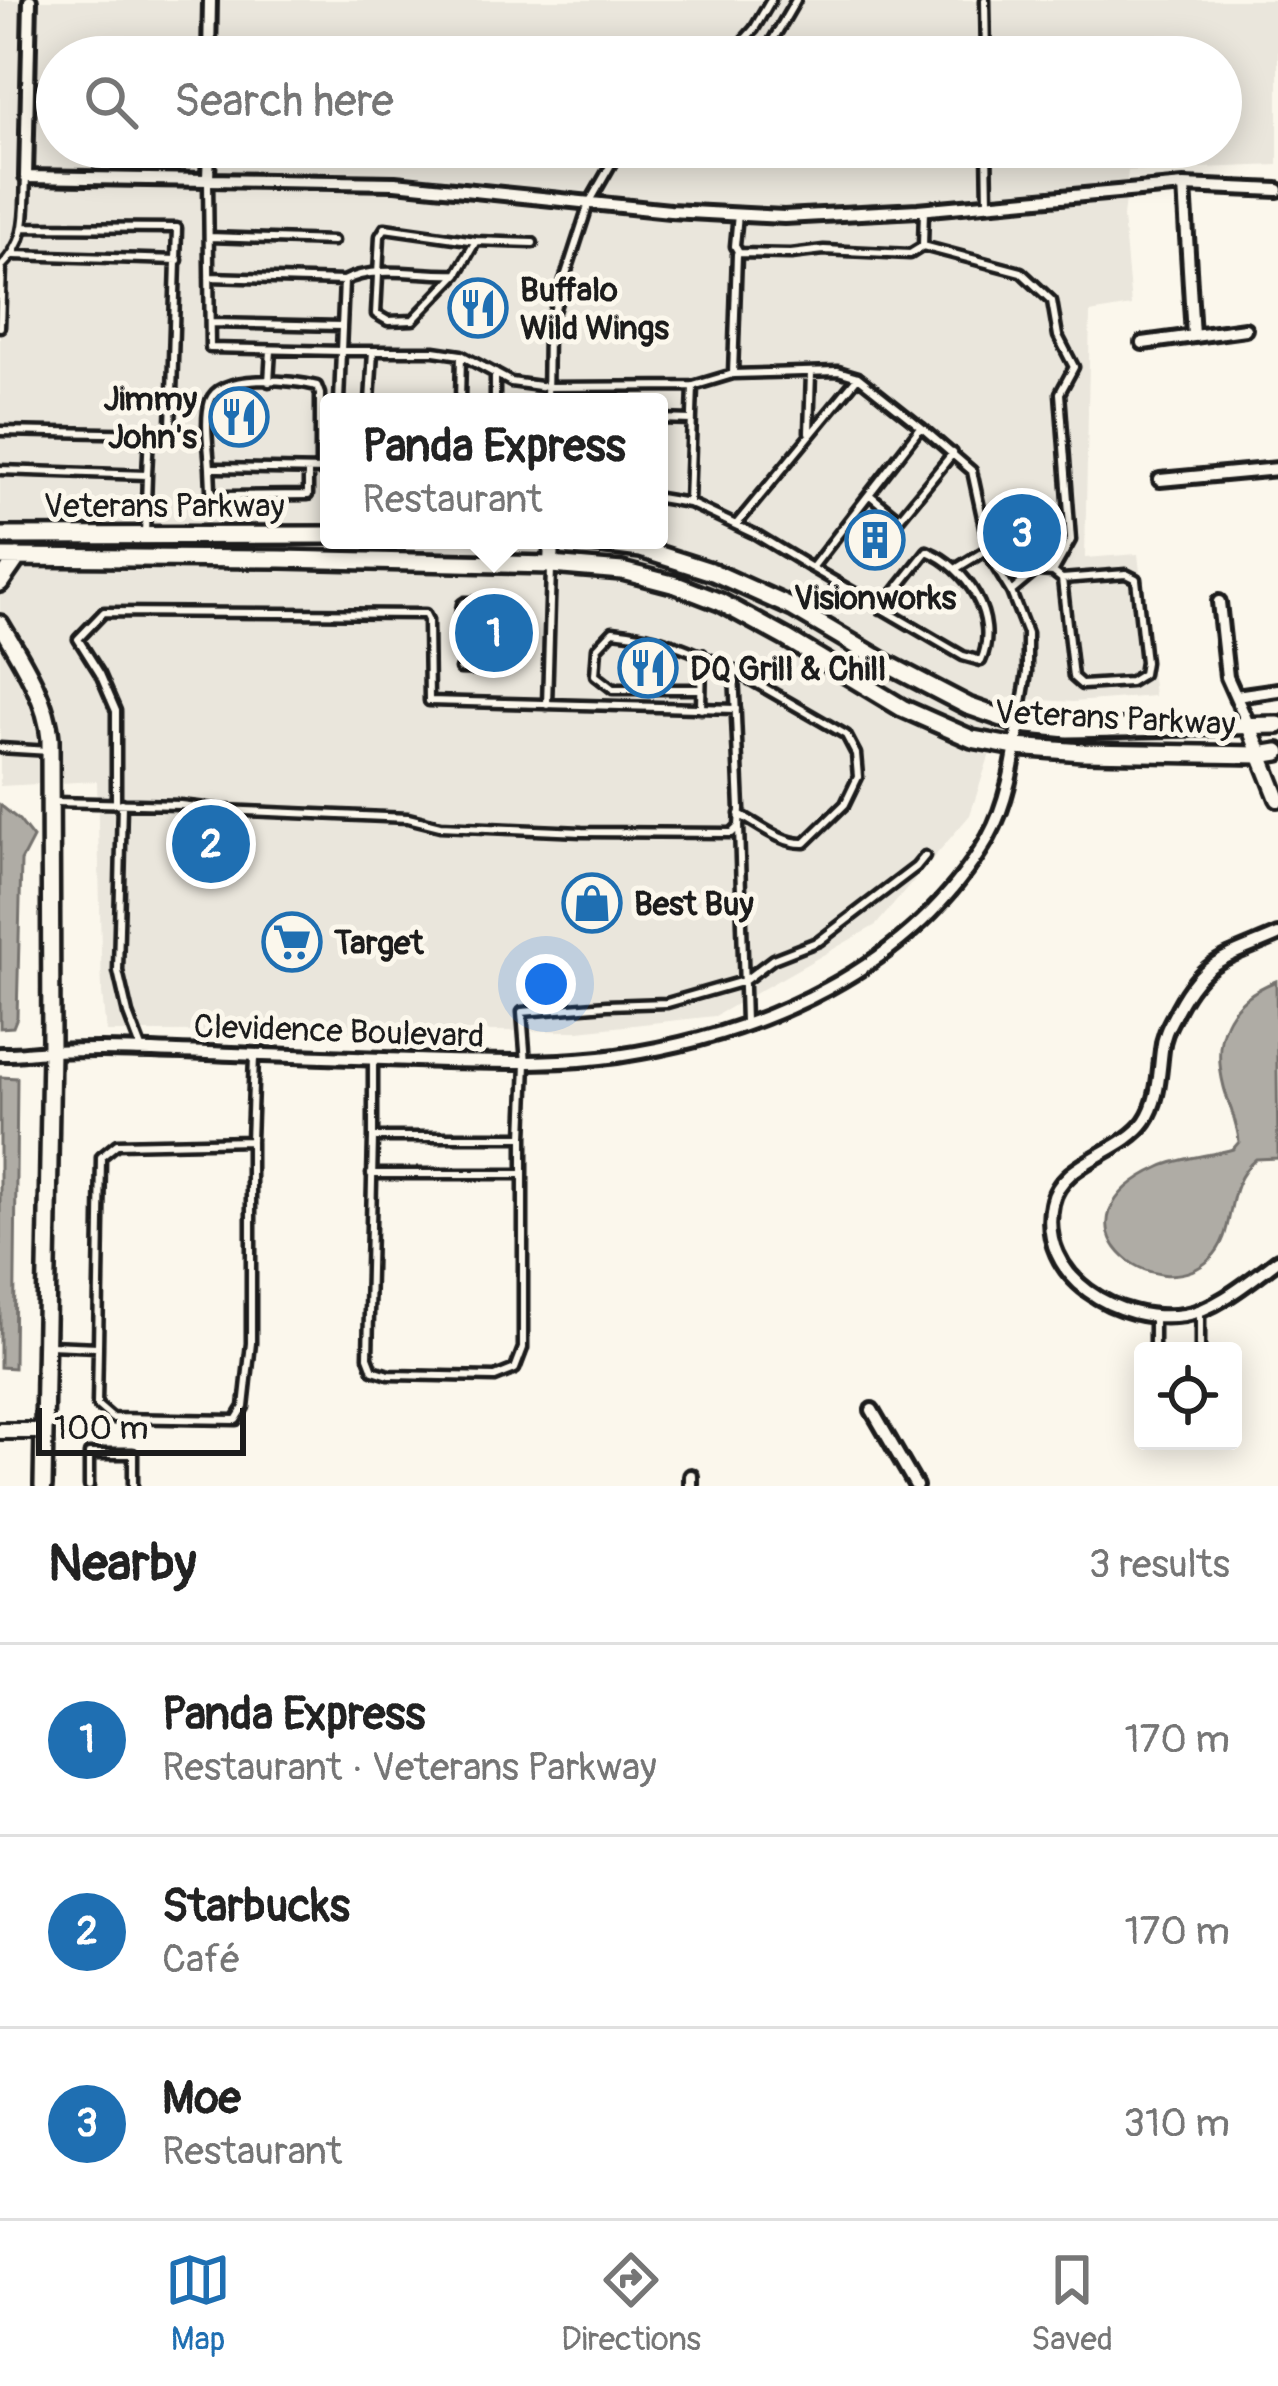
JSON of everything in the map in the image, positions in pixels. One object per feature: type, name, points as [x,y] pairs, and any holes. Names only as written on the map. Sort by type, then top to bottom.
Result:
[{"type":"main road","name":"Veterans Parkway","points":[[0,536],[320,531]]},
{"type":"main road","name":"Veterans Parkway","points":[[641,549],[713,572],[793,608],[968,706],[1018,724],[1068,729],[1278,725]]},
{"type":"main road","name":"Veterans Parkway","points":[[0,557],[550,565],[622,571],[720,602],[902,708],[972,739],[1083,752],[1269,754]]},
{"type":"main road","points":[[0,583],[18,557]]},
{"type":"main road","points":[[0,624],[26,670],[49,727],[51,1051],[43,1486]]},
{"type":"street","points":[[30,0],[26,177],[395,183],[670,211],[784,217],[1184,187],[1278,190]]},
{"type":"street","points":[[209,36],[210,0]]},
{"type":"street","points":[[208,168],[208,179]]},
{"type":"street","points":[[1184,187],[1193,336]]},
{"type":"street","points":[[1143,343],[1245,329]]},
{"type":"street","points":[[1160,480],[1278,469]]},
{"type":"street","points":[[550,565],[551,549]]},
{"type":"street","points":[[1219,602],[1227,677],[1269,754],[1278,799]]},
{"type":"street","points":[[1236,696],[1278,690]]},
{"type":"street","name":"Clevidence Boulevard","points":[[0,1054],[142,1052],[526,1063],[614,1057],[690,1043],[745,1026],[825,991],[893,947],[947,895],[988,836],[1003,801],[1018,724]]},
{"type":"street","points":[[1278,935],[1209,965],[1188,988],[1163,1039],[1157,1091],[1146,1120],[1124,1142],[1072,1171],[1052,1201],[1051,1240],[1065,1269],[1094,1298],[1130,1314],[1185,1316],[1226,1298],[1278,1260]]},
{"type":"street","points":[[872,1410],[916,1486]]},
{"type":"street","points":[[0,1431],[44,1431]]},
{"type":"lane","points":[[748,36],[771,0]]},
{"type":"lane","points":[[775,36],[796,0]]},
{"type":"lane","points":[[985,0],[986,36]]},
{"type":"lane","points":[[547,393],[548,330],[590,202],[609,168]]},
{"type":"lane","points":[[987,168],[988,203]]},
{"type":"lane","points":[[0,327],[2,266],[22,241],[26,177]]},
{"type":"lane","points":[[208,179],[210,348],[461,355],[511,382],[547,387],[693,386],[733,374],[811,371],[858,377],[972,471],[991,560],[1011,592],[1027,633],[1027,672],[1018,724]]},
{"type":"lane","points":[[923,245],[924,209]]},
{"type":"lane","points":[[733,374],[738,214]]},
{"type":"lane","points":[[0,430],[156,434],[171,427],[177,228],[23,226]]},
{"type":"lane","points":[[476,242],[457,274],[413,320],[388,321],[376,314],[380,236],[385,228],[476,242],[533,243]]},
{"type":"lane","points":[[209,237],[333,241]]},
{"type":"lane","points":[[737,250],[747,254],[824,250],[910,254],[923,245]]},
{"type":"lane","points":[[923,245],[1021,272],[1052,301],[1058,336],[1074,368],[1060,393],[1072,540],[1053,572]]},
{"type":"lane","points":[[13,256],[178,260]]},
{"type":"lane","points":[[209,277],[344,281],[357,274],[380,272],[457,274]]},
{"type":"lane","points":[[339,393],[344,281]]},
{"type":"lane","points":[[210,322],[341,326]]},
{"type":"lane","points":[[269,382],[271,350]]},
{"type":"lane","points":[[371,393],[373,351]]},
{"type":"lane","points":[[460,393],[461,355]]},
{"type":"lane","points":[[809,436],[811,371]]},
{"type":"lane","points":[[495,373],[495,393]]},
{"type":"lane","points":[[736,525],[858,377]]},
{"type":"lane","points":[[308,470],[308,495],[214,494],[208,405],[223,385],[239,381],[303,382],[317,386],[320,394]]},
{"type":"lane","points":[[689,503],[693,386]]},
{"type":"lane","points":[[668,419],[692,420]]},
{"type":"lane","points":[[812,568],[921,427]]},
{"type":"lane","points":[[145,534],[149,434]]},
{"type":"lane","points":[[868,494],[898,519],[953,453]]},
{"type":"lane","points":[[210,468],[320,470]]},
{"type":"lane","points":[[0,470],[147,475]]},
{"type":"lane","points":[[668,500],[689,503],[736,525],[812,568],[881,609],[963,656],[981,661],[989,644],[986,617],[957,568],[926,551],[881,609]]},
{"type":"lane","points":[[957,568],[988,549]]},
{"type":"lane","points":[[547,705],[550,565]]},
{"type":"lane","points":[[1011,592],[1036,571],[1053,572],[1062,579],[1126,574],[1136,579],[1143,674],[1130,682],[1082,685],[1073,676],[1062,579]]},
{"type":"lane","points":[[460,616],[465,602],[490,602],[508,605],[516,619],[515,655],[508,666],[460,669]]},
{"type":"lane","points":[[142,1052],[118,971],[116,711],[78,639],[104,612],[425,614],[429,701],[736,709]]},
{"type":"lane","points":[[700,689],[613,689],[596,675],[597,648],[613,631],[647,634],[702,654],[846,735],[856,754],[858,777],[845,804],[805,843],[782,838],[740,814]]},
{"type":"lane","points":[[700,709],[702,654]]},
{"type":"lane","points":[[734,670],[745,1026]]},
{"type":"lane","points":[[0,748],[50,752]]},
{"type":"lane","points":[[50,802],[408,818],[440,826],[582,832],[732,833],[739,826]]},
{"type":"lane","points":[[373,1059],[368,1357],[373,1370],[389,1375],[495,1377],[515,1369],[523,1348],[526,1063],[522,1012],[667,1003],[743,981],[773,959],[819,941],[925,856]]},
{"type":"lane","points":[[251,1141],[117,1144],[101,1156],[97,1405],[112,1418],[236,1420],[244,1407],[251,1343],[254,1055]]},
{"type":"lane","points":[[373,1137],[523,1137]]},
{"type":"lane","points":[[371,1174],[523,1174]]},
{"type":"lane","points":[[1199,1342],[1200,1309]]},
{"type":"lane","points":[[1154,1314],[1154,1342]]},
{"type":"lane","points":[[45,1345],[98,1347]]},
{"type":"lane","points":[[88,1486],[88,1454],[133,1454],[133,1486]]},
{"type":"shaded area","points":[[0,0],[1278,0],[1278,165],[1242,166],[1242,36],[36,36],[36,168],[1203,168],[1128,171],[1123,217],[1131,306],[1090,313],[1085,558],[1138,554],[1154,696],[1073,702],[1008,698],[970,815],[876,925],[715,1016],[579,1031],[106,1032],[97,781],[0,786]]},
{"type":"shaded area","points":[[0,805],[33,838],[21,861],[17,1017],[13,1027],[0,1028]]},
{"type":"shaded area","points":[[1276,981],[1278,1158],[1256,1159],[1245,1170],[1224,1236],[1210,1259],[1187,1272],[1162,1274],[1139,1267],[1120,1253],[1109,1234],[1110,1211],[1126,1189],[1160,1167],[1233,1149],[1239,1142],[1220,1069],[1222,1036],[1245,999]]},
{"type":"shaded area","points":[[0,1077],[17,1078],[14,1368],[0,1367]]},
{"type":"place","name":"Buffalo Wild Wings","points":[[478,308]]},
{"type":"place","name":"Jimmy John's","points":[[239,417]]},
{"type":"place","name":"Moe","points":[[1022,533]]},
{"type":"place","name":"Visionworks","points":[[875,540]]},
{"type":"place","name":"Panda Express","points":[[494,633]]},
{"type":"place","name":"DQ Grill & Chill","points":[[648,668]]},
{"type":"place","name":"Starbucks","points":[[211,844]]},
{"type":"place","name":"Best Buy","points":[[592,903]]},
{"type":"place","name":"Target","points":[[292,942]]}]
